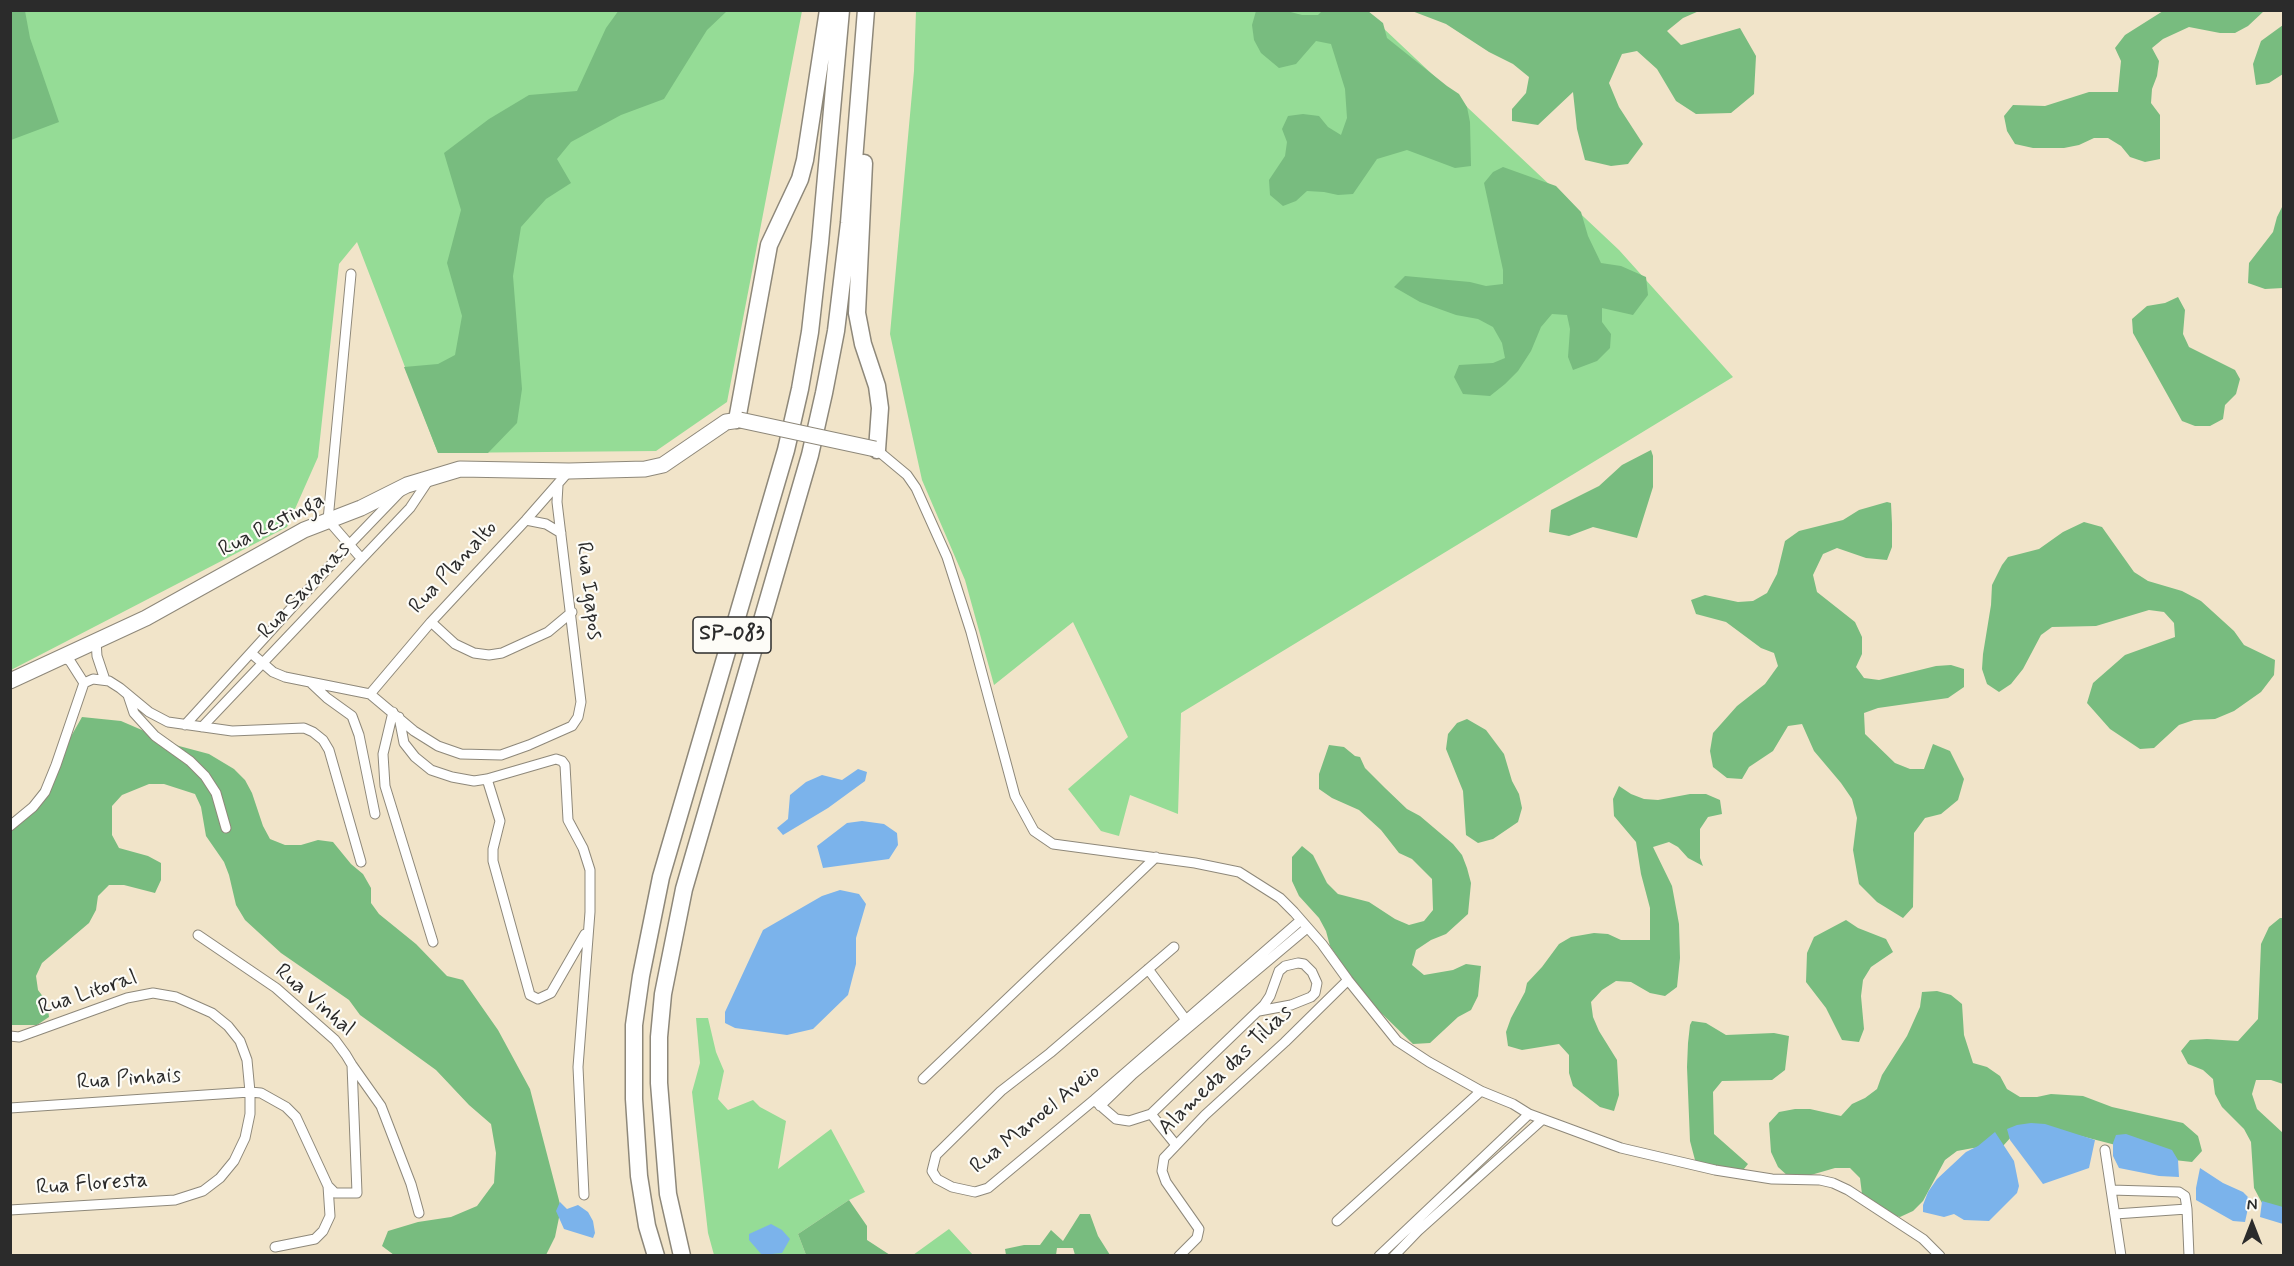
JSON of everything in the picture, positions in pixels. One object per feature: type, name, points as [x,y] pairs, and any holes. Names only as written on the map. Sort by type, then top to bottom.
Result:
[{"type":"highway","points":[[738,420],[769,245],[800,179],[805,160],[828,10]]},
{"type":"highway","name":"SP-083","points":[[656,1256],[647,1226],[639,1176],[634,1099],[634,1025],[641,976],[661,877],[786,450],[800,389],[810,332],[819,254],[841,10]]},
{"type":"highway","points":[[866,14],[863,184],[857,313],[861,337],[877,386],[880,408],[876,450]]},
{"type":"highway","name":"SP-083","points":[[682,1256],[668,1194],[659,1083],[659,1037],[663,994],[684,889],[810,455],[824,393],[836,331],[849,223],[866,14]]},
{"type":"main road","points":[[738,420],[876,450]]},
{"type":"main road","name":"Rua Restinga","points":[[10,681],[146,618],[304,530],[362,508],[407,485],[460,469],[569,471],[645,469],[663,465],[719,426],[738,420]]},
{"type":"street","points":[[351,274],[328,520],[361,558]]},
{"type":"street","points":[[876,450],[907,475],[916,488],[947,557],[971,632],[1015,796],[1034,831],[1053,844],[1156,857],[1239,872],[1280,898],[1322,944],[1397,1041],[1481,1091],[1513,1104],[1529,1114],[1621,1148],[1715,1170],[1772,1179],[1820,1180],[1833,1183],[1848,1190],[1923,1239],[1940,1256]]},
{"type":"street","name":"Rua Planalto","points":[[370,693],[431,622],[569,471]]},
{"type":"street","name":"Rua Savanas","points":[[202,727],[410,508],[430,478]]},
{"type":"street","name":"Rua Igapos","points":[[396,715],[414,731],[438,746],[461,754],[501,755],[572,726],[578,717],[581,702],[557,502],[558,484]]},
{"type":"street","name":"Rua Savanas","points":[[185,725],[407,485]]},
{"type":"street","points":[[526,520],[546,524],[561,533]]},
{"type":"street","points":[[431,622],[455,644],[474,653],[489,655],[502,653],[549,633],[572,612]]},
{"type":"street","points":[[96,641],[97,656],[105,680]]},
{"type":"street","points":[[251,653],[263,664],[285,677],[370,693],[396,715],[404,743],[431,770],[474,781],[556,759],[565,765],[568,820],[584,848],[590,870],[590,912],[578,1067],[584,1195]]},
{"type":"street","points":[[62,657],[70,661],[84,682]]},
{"type":"street","points":[[84,682],[93,679],[105,680],[120,687],[149,712],[168,722],[232,731],[304,728],[324,740],[362,862]]},
{"type":"street","points":[[10,826],[33,807],[45,792],[84,682]]},
{"type":"street","points":[[311,683],[352,716],[359,735],[375,814]]},
{"type":"street","points":[[129,695],[134,713],[155,736],[190,760],[205,776],[216,793],[226,828]]},
{"type":"street","points":[[396,715],[383,754],[385,786],[433,942]]},
{"type":"street","points":[[487,779],[500,821],[493,849],[493,861],[525,984],[530,995],[538,999],[551,993],[588,930]]},
{"type":"street","points":[[923,1079],[1156,857]]},
{"type":"street","points":[[1259,1011],[1291,1005],[1311,997],[1315,993],[1317,983],[1312,972],[1304,964],[1298,963],[1285,966],[1279,971],[1270,996],[1259,1011],[1151,1114],[1129,1121],[1116,1119],[1097,1103],[1304,924]]},
{"type":"street","name":"Rua Manoel Aveio","points":[[1174,947],[1050,1053],[1001,1091],[936,1155],[932,1171],[937,1179],[952,1187],[975,1192],[988,1188],[1097,1103],[1186,1020],[1304,924]]},
{"type":"street","name":"Rua Vinhal","points":[[198,935],[276,988],[335,1040],[352,1065],[359,1190],[353,1194],[335,1192],[328,1186]]},
{"type":"street","points":[[1148,969],[1186,1020]]},
{"type":"street","name":"Alameda das Tilias","points":[[1179,1256],[1195,1241],[1200,1232],[1194,1219],[1169,1187],[1162,1171],[1164,1158],[1205,1115],[1285,1042],[1348,980]]},
{"type":"street","name":"Rua Litoral","points":[[10,1036],[20,1037],[126,998],[153,993],[176,997],[212,1013],[228,1026],[240,1041],[247,1059],[250,1114],[245,1138],[234,1161],[220,1178],[203,1191],[175,1200]]},
{"type":"street","points":[[352,1065],[381,1106],[411,1184],[419,1213]]},
{"type":"street","points":[[1337,1221],[1481,1091]]},
{"type":"street","points":[[250,1092],[273,1098],[296,1117],[328,1186],[330,1216],[323,1231],[315,1239],[275,1247]]},
{"type":"street","name":"Rua Pinhais","points":[[10,1108],[250,1092]]},
{"type":"street","points":[[1151,1114],[1176,1145]]},
{"type":"street","points":[[1379,1256],[1529,1114]]},
{"type":"street","points":[[1394,1256],[1543,1119]]},
{"type":"street","points":[[2105,1150],[2121,1256]]},
{"type":"street","points":[[2111,1190],[2153,1189],[2179,1192],[2185,1196],[2189,1256]]},
{"type":"street","name":"Rua Floresta","points":[[10,1210],[175,1200]]},
{"type":"street","points":[[2115,1214],[2187,1209]]},
{"type":"green space","points":[[11,10],[25,11],[30,38],[59,122],[11,140]]},
{"type":"green space","points":[[619,10],[727,11],[707,30],[664,99],[621,115],[571,142],[557,159],[571,183],[546,199],[521,227],[513,276],[522,389],[517,423],[488,453],[438,453],[404,367],[438,364],[455,355],[462,316],[447,263],[461,210],[444,153],[489,119],[529,95],[577,91],[606,28]]},
{"type":"green space","points":[[11,11],[802,11],[727,402],[656,451],[438,453],[357,242],[339,264],[318,457],[287,527],[11,670]]},
{"type":"green space","points":[[916,11],[1365,11],[1619,250],[1733,377],[1181,713],[1178,814],[1130,795],[1119,836],[1101,831],[1068,789],[1128,737],[1073,622],[994,685],[965,580],[922,480],[890,334],[914,71]]},
{"type":"green space","points":[[1256,11],[1287,11],[1302,15],[1318,15],[1322,11],[1368,11],[1383,23],[1387,38],[1459,94],[1467,107],[1470,122],[1471,166],[1455,168],[1407,150],[1377,159],[1353,194],[1338,195],[1307,191],[1296,201],[1283,206],[1270,195],[1269,180],[1285,156],[1287,142],[1282,129],[1288,116],[1303,114],[1319,116],[1328,127],[1341,135],[1347,118],[1345,89],[1331,44],[1316,41],[1296,64],[1279,68],[1261,53],[1254,40],[1252,25]]},
{"type":"green space","points":[[1412,11],[1699,11],[1683,18],[1667,31],[1681,45],[1740,28],[1756,56],[1754,94],[1731,113],[1696,114],[1676,101],[1657,69],[1637,51],[1622,54],[1609,83],[1619,107],[1643,144],[1628,164],[1611,166],[1585,160],[1577,129],[1573,92],[1538,125],[1512,121],[1512,109],[1526,93],[1529,77],[1513,64],[1489,52],[1446,24]]},
{"type":"green space","points":[[2163,11],[2264,11],[2248,26],[2235,33],[2220,33],[2189,27],[2163,39],[2152,48],[2159,61],[2151,103],[2160,115],[2160,159],[2145,162],[2130,157],[2121,146],[2108,138],[2094,138],[2079,145],[2064,148],[2033,148],[2015,144],[2007,131],[2004,116],[2013,105],[2045,106],[2089,92],[2118,92],[2121,61],[2115,48],[2125,35]]},
{"type":"green space","points":[[2283,25],[2283,74],[2269,83],[2256,85],[2253,64],[2261,41]]},
{"type":"green space","points":[[1503,167],[1556,186],[1581,212],[1588,236],[1601,263],[1621,266],[1646,277],[1648,295],[1633,315],[1602,308],[1602,322],[1611,334],[1610,348],[1597,361],[1573,370],[1568,357],[1570,329],[1567,315],[1552,314],[1541,327],[1531,351],[1518,371],[1505,384],[1490,396],[1463,394],[1454,377],[1459,365],[1493,363],[1505,358],[1502,343],[1493,327],[1478,319],[1456,315],[1420,302],[1394,287],[1405,276],[1470,282],[1486,286],[1503,284],[1503,270],[1484,183],[1493,172]]},
{"type":"green space","points":[[2283,205],[2283,288],[2265,289],[2248,283],[2249,263],[2273,232]]},
{"type":"green space","points":[[2178,297],[2185,310],[2183,334],[2189,347],[2235,370],[2240,379],[2236,394],[2225,405],[2223,419],[2210,426],[2195,426],[2182,421],[2133,333],[2132,319],[2147,306],[2165,303]]},
{"type":"green space","points":[[1651,450],[1653,487],[1637,538],[1593,527],[1569,536],[1549,532],[1551,510],[1599,486],[1622,465]]},
{"type":"green space","points":[[1887,502],[1891,503],[1892,547],[1887,560],[1866,558],[1837,548],[1823,554],[1813,575],[1817,592],[1855,622],[1862,637],[1862,654],[1856,667],[1864,678],[1879,680],[1936,666],[1951,665],[1964,669],[1964,687],[1948,698],[1878,708],[1864,713],[1865,734],[1895,763],[1910,769],[1924,769],[1933,744],[1950,751],[1964,779],[1958,800],[1941,814],[1925,818],[1914,833],[1913,907],[1903,918],[1877,902],[1859,884],[1853,850],[1857,818],[1852,799],[1814,751],[1802,724],[1788,726],[1773,751],[1749,767],[1742,779],[1727,778],[1713,767],[1710,751],[1713,733],[1737,706],[1765,684],[1778,666],[1774,653],[1761,648],[1726,622],[1696,614],[1691,600],[1705,595],[1738,602],[1753,601],[1767,593],[1777,574],[1785,541],[1799,531],[1843,520],[1859,510]]},
{"type":"green space","points":[[2084,522],[2102,527],[2134,572],[2148,581],[2182,591],[2201,601],[2234,631],[2244,645],[2275,660],[2274,675],[2261,692],[2234,711],[2215,719],[2194,720],[2179,725],[2154,748],[2140,749],[2110,729],[2087,703],[2093,683],[2125,655],[2175,637],[2174,623],[2164,612],[2149,610],[2096,626],[2052,627],[2041,635],[2023,669],[2011,684],[1999,692],[1987,684],[1982,669],[1983,654],[1992,585],[2002,565],[2008,557],[2039,549],[2063,532]]},
{"type":"green space","points":[[82,717],[121,721],[179,746],[209,754],[234,769],[245,780],[252,793],[270,839],[285,845],[301,845],[318,840],[333,842],[351,864],[363,874],[371,888],[371,903],[379,914],[416,944],[447,976],[463,980],[498,1030],[530,1089],[561,1208],[555,1237],[546,1255],[394,1255],[382,1246],[388,1231],[418,1222],[451,1217],[477,1206],[494,1183],[496,1153],[491,1124],[469,1105],[436,1070],[360,1015],[349,1000],[281,953],[245,920],[236,905],[224,862],[206,836],[201,807],[195,794],[164,784],[149,784],[122,795],[112,806],[112,835],[119,848],[148,856],[161,863],[161,880],[155,893],[124,885],[109,885],[98,896],[96,910],[89,923],[42,963],[36,976],[38,990],[47,1002],[49,1017],[37,1025],[11,1025],[11,831],[44,784]]},
{"type":"green space","points":[[1467,719],[1486,730],[1504,754],[1522,808],[1518,822],[1493,839],[1478,843],[1466,835],[1463,791],[1446,749],[1448,734],[1457,723]]},
{"type":"green space","points":[[1329,745],[1344,747],[1355,756],[1360,757],[1365,768],[1407,809],[1420,816],[1453,844],[1462,855],[1467,868],[1471,883],[1468,914],[1446,934],[1416,950],[1412,965],[1424,975],[1453,970],[1466,964],[1481,966],[1478,996],[1471,1010],[1458,1017],[1430,1043],[1413,1044],[1371,1003],[1344,972],[1319,918],[1299,896],[1292,881],[1292,857],[1302,846],[1313,855],[1327,883],[1338,894],[1369,902],[1409,925],[1424,921],[1433,910],[1432,879],[1412,859],[1399,853],[1381,830],[1359,810],[1332,798],[1319,789],[1319,774]]},
{"type":"green space","points":[[1619,786],[1644,799],[1658,800],[1690,794],[1706,794],[1720,800],[1722,814],[1708,817],[1700,829],[1700,858],[1703,866],[1688,858],[1678,847],[1669,842],[1653,847],[1672,886],[1679,924],[1680,958],[1677,987],[1665,996],[1650,993],[1631,982],[1616,981],[1602,990],[1591,1002],[1593,1017],[1599,1031],[1617,1060],[1619,1095],[1614,1111],[1600,1107],[1573,1086],[1569,1073],[1569,1055],[1559,1044],[1522,1050],[1508,1046],[1506,1032],[1527,983],[1559,944],[1571,937],[1594,933],[1608,934],[1621,940],[1650,940],[1650,908],[1636,842],[1614,816],[1613,799]]},
{"type":"green space","points":[[2283,918],[2283,1084],[2271,1080],[2256,1080],[2252,1094],[2257,1109],[2283,1133],[2283,1218],[2262,1203],[2254,1188],[2251,1142],[2244,1129],[2222,1107],[2215,1094],[2213,1079],[2203,1070],[2188,1064],[2181,1051],[2190,1040],[2238,1041],[2258,1019],[2261,944],[2269,927]]},
{"type":"green space","points":[[1846,920],[1858,928],[1886,939],[1893,952],[1871,967],[1863,980],[1861,996],[1864,1029],[1859,1042],[1842,1040],[1826,1008],[1806,982],[1807,953],[1814,937]]},
{"type":"green space","points":[[1937,991],[1951,995],[1962,1004],[1964,1035],[1973,1063],[1987,1067],[2000,1076],[2007,1089],[2020,1097],[2051,1094],[2083,1096],[2112,1107],[2183,1123],[2198,1136],[2202,1151],[2192,1162],[2174,1160],[2073,1134],[2012,1136],[2003,1146],[1957,1151],[1945,1160],[1923,1201],[1913,1211],[1900,1217],[1886,1213],[1862,1194],[1860,1178],[1850,1168],[1835,1168],[1804,1177],[1789,1177],[1778,1167],[1771,1152],[1769,1123],[1779,1112],[1795,1109],[1810,1109],[1841,1116],[1852,1104],[1877,1089],[1882,1075],[1907,1036],[1920,1007],[1922,992]]},
{"type":"green space","points":[[696,1018],[708,1018],[716,1052],[724,1071],[718,1099],[728,1110],[753,1100],[760,1107],[786,1121],[778,1169],[831,1129],[865,1192],[798,1234],[806,1255],[714,1255],[708,1233],[692,1092],[700,1063]]},
{"type":"green space","points":[[1692,1021],[1706,1023],[1726,1035],[1774,1033],[1789,1036],[1785,1070],[1772,1080],[1722,1081],[1713,1092],[1714,1134],[1748,1164],[1739,1175],[1708,1171],[1695,1160],[1690,1141],[1687,1067]]},
{"type":"green space","points":[[849,1200],[867,1226],[867,1240],[890,1255],[806,1255],[798,1234]]},
{"type":"green space","points":[[1080,1214],[1090,1214],[1098,1236],[1110,1255],[1075,1255],[1073,1248],[1057,1248],[1056,1255],[1006,1255],[1005,1249],[1024,1245],[1040,1245],[1051,1230],[1063,1241]]},
{"type":"green space","points":[[949,1229],[973,1255],[913,1255]]},
{"type":"water","points":[[858,769],[867,772],[865,781],[828,808],[783,835],[777,828],[788,819],[790,795],[806,782],[822,775],[842,780]]},
{"type":"water","points":[[862,821],[884,824],[897,833],[898,845],[889,859],[823,868],[817,846],[847,823]]},
{"type":"water","points":[[840,890],[859,894],[866,904],[856,938],[856,964],[848,995],[813,1029],[787,1035],[735,1028],[725,1023],[725,1012],[763,930],[822,896]]},
{"type":"water","points":[[2031,1123],[2045,1124],[2095,1140],[2089,1168],[2043,1184],[2010,1140],[2007,1129]]},
{"type":"water","points":[[1995,1132],[2014,1161],[2019,1186],[2017,1193],[1989,1221],[1964,1220],[1954,1214],[1944,1217],[1923,1212],[1928,1192],[1937,1179],[1966,1152],[1978,1146]]},
{"type":"water","points":[[2126,1134],[2172,1150],[2178,1160],[2179,1177],[2159,1176],[2119,1168],[2113,1156],[2113,1143],[2116,1135]]},
{"type":"water","points":[[2200,1168],[2223,1183],[2243,1192],[2250,1199],[2245,1222],[2233,1221],[2196,1200]]},
{"type":"water","points":[[2262,1201],[2283,1207],[2283,1224],[2260,1217]]},
{"type":"water","points":[[560,1202],[567,1209],[578,1205],[588,1212],[593,1221],[595,1233],[593,1238],[564,1229],[556,1211]]},
{"type":"water","points":[[771,1224],[782,1230],[790,1239],[782,1253],[762,1255],[749,1240],[749,1234]]}]
